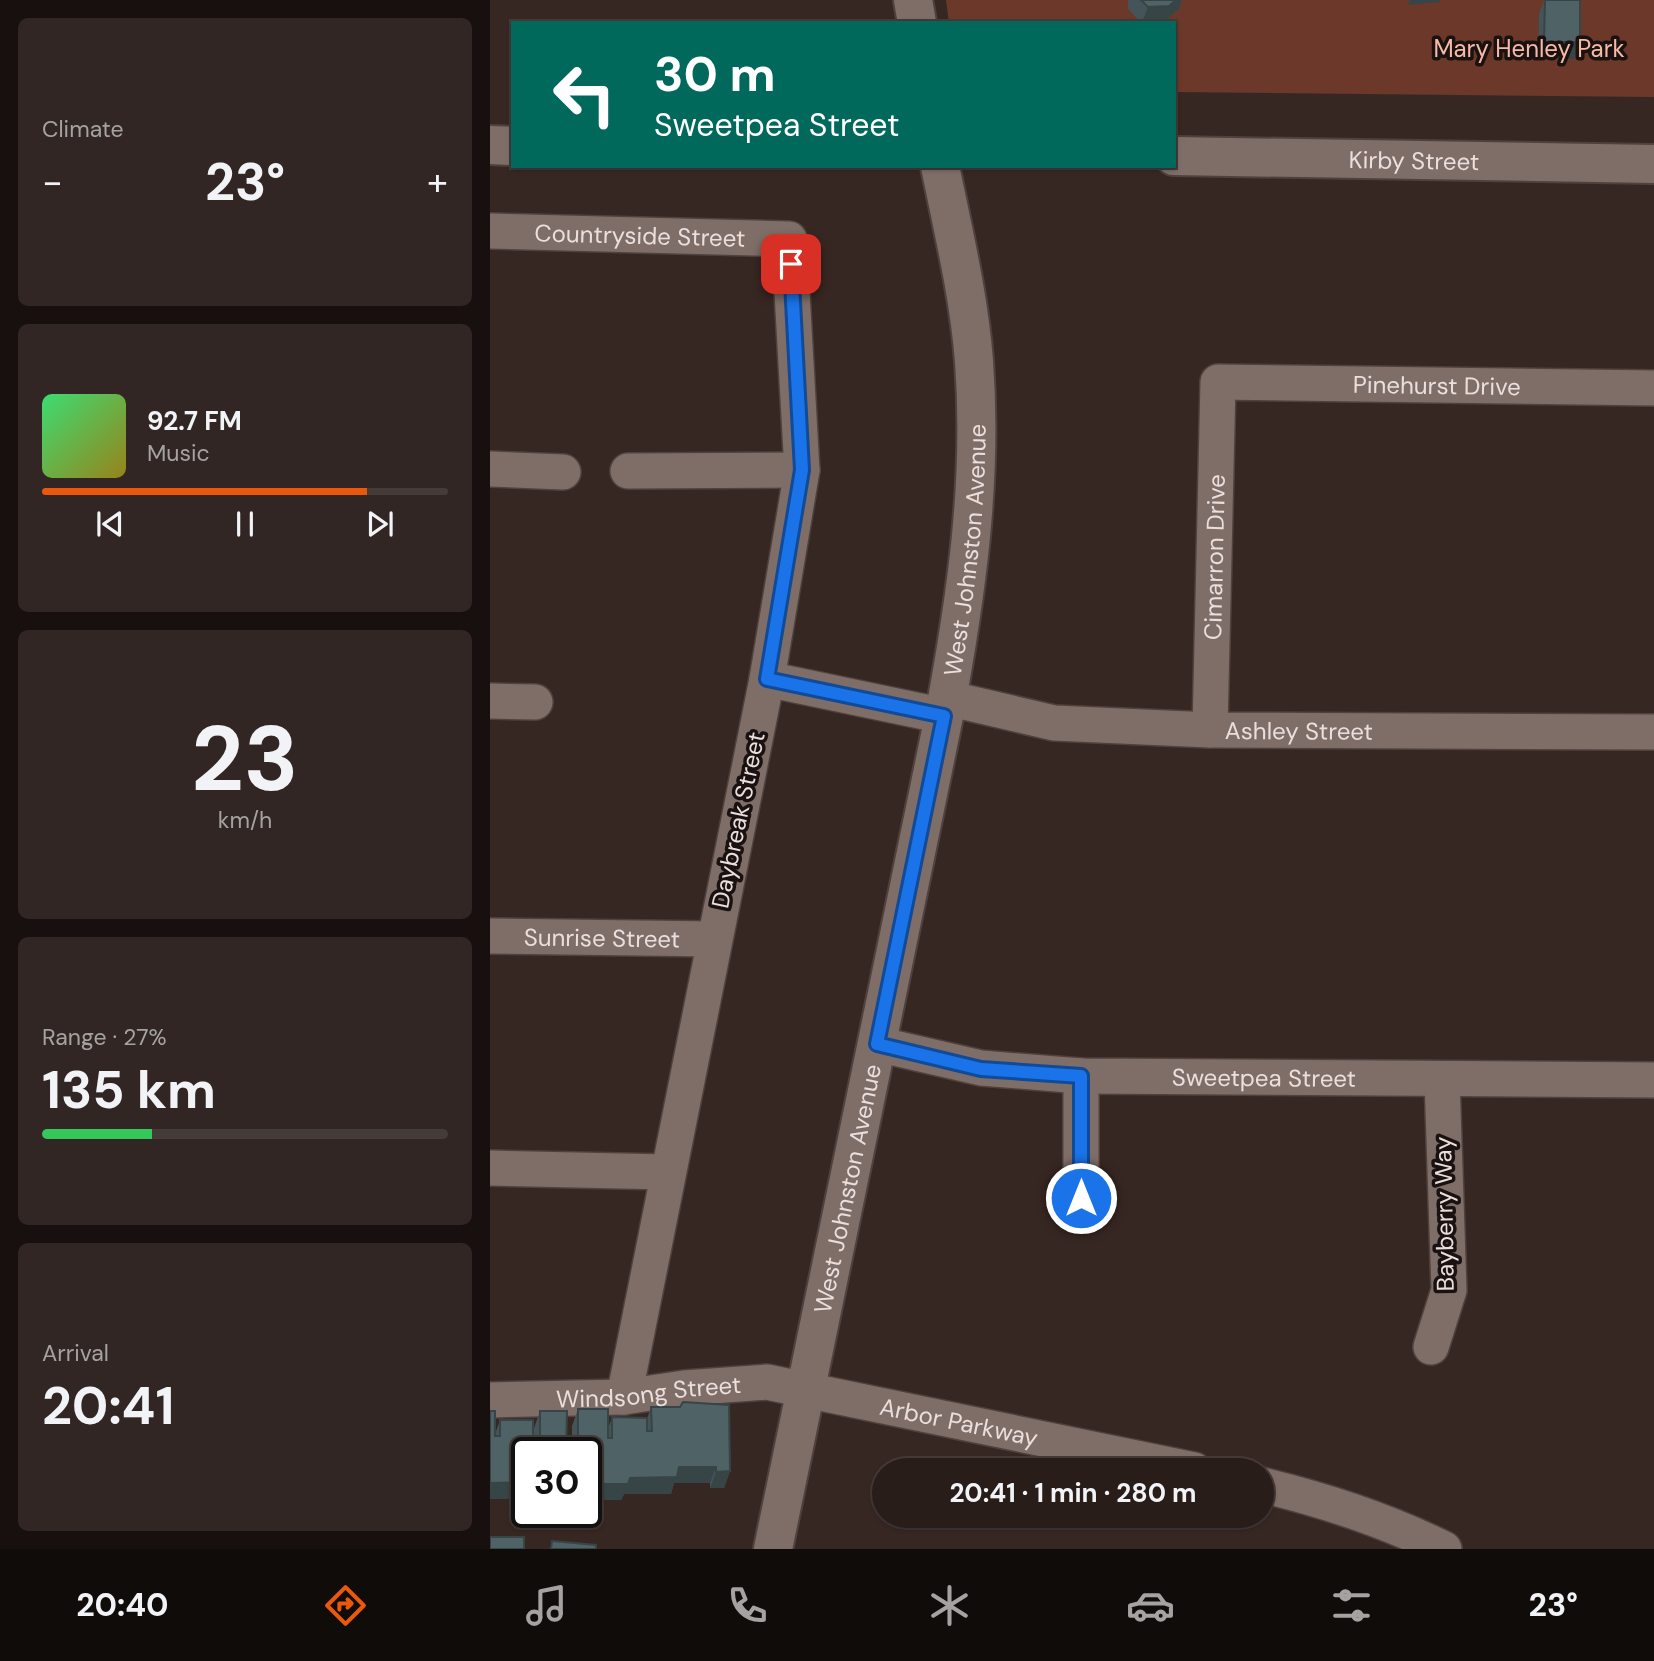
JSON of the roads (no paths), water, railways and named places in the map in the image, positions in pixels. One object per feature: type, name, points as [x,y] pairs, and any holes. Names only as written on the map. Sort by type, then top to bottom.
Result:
[{"type":"street","points":[[913,0],[917,21]]},
{"type":"street","points":[[490,145],[511,146]]},
{"type":"street","name":"Kirby Street","points":[[1176,156],[1654,164]]},
{"type":"street","name":"West Johnston Avenue","points":[[773,1549],[946,707],[964,604],[974,524],[974,360],[940,168]]},
{"type":"street","name":"Countryside Street","points":[[490,231],[789,239]]},
{"type":"street","name":"Daybreak Street","points":[[624,1397],[767,679],[802,470],[789,239]]},
{"type":"street","name":"Pinehurst Drive","points":[[1219,382],[1654,388]]},
{"type":"street","name":"Cimarron Drive","points":[[1210,730],[1219,382]]},
{"type":"street","points":[[490,469],[562,472]]},
{"type":"street","points":[[628,471],[802,470]]},
{"type":"street","name":"Ashley Street","points":[[767,679],[1054,723],[1210,730],[1654,732]]},
{"type":"street","points":[[490,701],[535,702]]},
{"type":"street","name":"Sunrise Street","points":[[490,936],[714,939]]},
{"type":"street","name":"Sweetpea Street","points":[[877,1044],[981,1069],[1081,1076],[1654,1080]]},
{"type":"street","points":[[1081,1076],[1081,1198]]},
{"type":"street","name":"Bayberry Way","points":[[1432,1347],[1449,1290],[1442,1079]]},
{"type":"street","points":[[490,1168],[667,1171]]},
{"type":"street","name":"Windsong Street","points":[[490,1400],[624,1397],[684,1388],[767,1382],[806,1389]]},
{"type":"street","name":"Arbor Parkway","points":[[806,1389],[1137,1458]]},
{"type":"street","points":[[1274,1488],[1409,1531],[1444,1549]]},
{"type":"park label","name":"Mary Henley Park","points":[[1529,48]]}]
